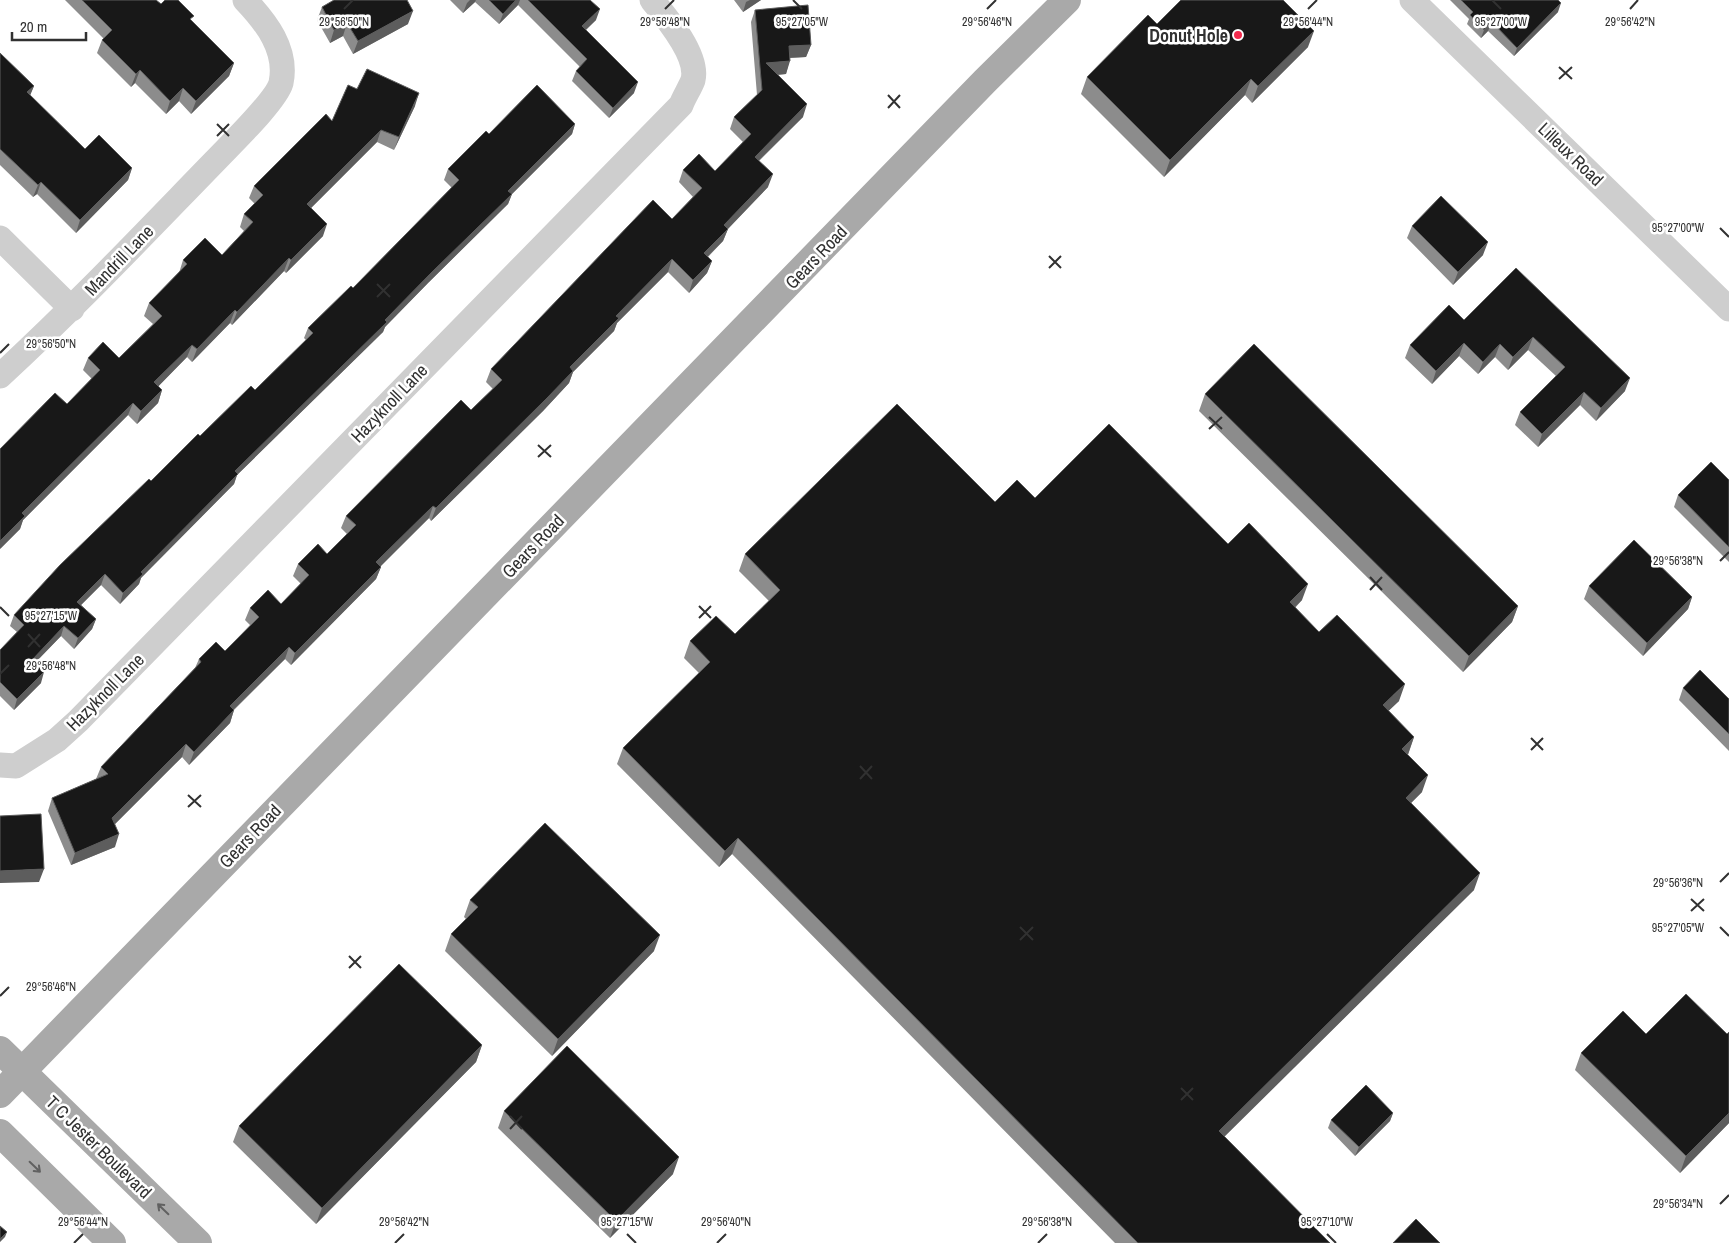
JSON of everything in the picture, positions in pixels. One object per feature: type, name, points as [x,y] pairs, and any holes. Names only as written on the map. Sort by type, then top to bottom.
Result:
[{"type":"main road","name":"Gears Road","points":[[0,1094],[985,81],[1068,0]]},
{"type":"main road","name":"T C Jester Boulevard","points":[[0,1050],[198,1243]]},
{"type":"main road","points":[[0,1133],[112,1243]]},
{"type":"street","name":"Mandrill Lane","points":[[0,376],[72,309],[234,140],[270,100],[280,85],[283,62],[268,26],[245,0]]},
{"type":"street","name":"Hazyknoll Lane","points":[[0,765],[16,766],[57,740],[78,721],[681,105],[693,79],[691,59],[678,34],[652,0]]},
{"type":"street","name":"Lilleux Road","points":[[1412,0],[1729,309]]},
{"type":"street","points":[[0,238],[72,309]]},
{"type":"building","points":[[82,0],[156,0],[161,4],[165,0],[178,0],[194,16],[190,19],[234,63],[196,101],[183,88],[170,101],[140,70],[136,74],[102,40],[112,30]]},
{"type":"building","points":[[334,0],[407,0],[413,11],[358,41],[347,23],[334,30],[322,7]]},
{"type":"building","points":[[489,0],[516,0],[503,14]]},
{"type":"building","points":[[528,0],[590,0],[600,9],[582,26],[638,82],[613,108],[576,71],[587,59]]},
{"type":"building","points":[[1181,0],[1283,0],[1314,31],[1258,86],[1251,79],[1170,160],[1087,77],[1148,15],[1157,24]]},
{"type":"building","points":[[1461,0],[1558,0],[1561,3],[1517,48],[1492,22],[1484,30],[1470,15],[1473,12]]},
{"type":"building","points":[[808,5],[811,45],[789,46],[790,61],[766,63],[807,104],[755,157],[773,174],[724,225],[728,229],[704,253],[712,261],[693,280],[672,259],[616,316],[619,318],[570,367],[573,371],[436,508],[433,506],[376,562],[381,567],[295,653],[289,647],[230,706],[234,710],[194,752],[186,744],[112,818],[119,834],[75,853],[52,798],[108,774],[101,767],[201,662],[199,659],[216,642],[225,651],[259,617],[250,608],[268,590],[281,604],[309,575],[298,564],[318,544],[327,554],[356,525],[346,516],[461,400],[471,410],[502,380],[491,369],[653,200],[672,219],[702,188],[683,170],[699,154],[715,171],[751,134],[734,117],[762,90],[755,10]]},
{"type":"building","points":[[0,53],[34,86],[27,92],[85,149],[99,135],[132,168],[80,220],[41,182],[38,185],[0,149]]},
{"type":"building","points":[[367,69],[419,93],[399,137],[381,130],[307,204],[327,224],[291,260],[289,258],[237,312],[235,310],[197,349],[192,345],[154,382],[162,390],[141,411],[133,403],[22,513],[25,516],[0,541],[0,449],[55,393],[67,404],[100,370],[88,358],[103,342],[119,358],[162,316],[149,303],[187,264],[183,260],[205,238],[222,255],[253,222],[244,214],[263,195],[254,186],[326,114],[332,121],[348,85],[357,89]]},
{"type":"building","points":[[537,85],[575,124],[508,191],[512,194],[385,320],[387,322],[235,471],[238,474],[141,572],[143,574],[123,593],[105,574],[77,602],[96,619],[78,638],[64,626],[32,660],[44,672],[17,699],[0,682],[0,650],[24,625],[14,615],[60,565],[149,479],[151,481],[198,434],[200,436],[251,386],[255,390],[313,333],[308,328],[351,286],[353,288],[459,180],[448,169],[486,131],[489,134]]},
{"type":"building","points":[[1441,196],[1488,242],[1458,272],[1412,226]]},
{"type":"building","points":[[1516,268],[1630,378],[1601,408],[1584,392],[1542,434],[1520,412],[1565,367],[1533,337],[1513,357],[1500,344],[1483,362],[1464,343],[1436,371],[1410,345],[1449,305],[1464,320]]},
{"type":"building","points":[[1254,344],[1518,606],[1469,656],[1205,394]]},
{"type":"building","points":[[897,404],[995,502],[1017,480],[1035,498],[1109,424],[1228,544],[1249,523],[1308,584],[1290,602],[1319,632],[1337,615],[1405,684],[1383,705],[1414,737],[1402,749],[1428,775],[1406,798],[1480,873],[1219,1131],[1330,1243],[1138,1243],[738,838],[725,851],[623,748],[710,662],[690,641],[716,616],[735,634],[780,590],[745,554]]},
{"type":"building","points":[[1711,462],[1729,480],[1729,547],[1678,495]]},
{"type":"building","points":[[1634,540],[1692,597],[1647,643],[1589,586]]},
{"type":"building","points":[[1700,670],[1729,699],[1729,734],[1683,688]]},
{"type":"building","points":[[41,814],[44,869],[0,871],[0,816]]},
{"type":"building","points":[[545,823],[660,935],[558,1039],[451,934],[478,907],[470,900]]},
{"type":"building","points":[[399,964],[482,1045],[322,1208],[239,1126]]},
{"type":"building","points":[[1686,994],[1727,1034],[1729,1032],[1729,1113],[1686,1156],[1581,1053],[1623,1011],[1646,1034]]},
{"type":"building","points":[[567,1046],[679,1157],[616,1221],[504,1111]]},
{"type":"building","points":[[1366,1085],[1393,1113],[1359,1147],[1331,1120]]},
{"type":"building","points":[[1416,1219],[1440,1243],[1393,1243]]},
{"type":"building","points":[[0,1226],[7,1232],[0,1239]]},
{"type":"place","name":"Donut Hole","points":[[1238,35]]}]
